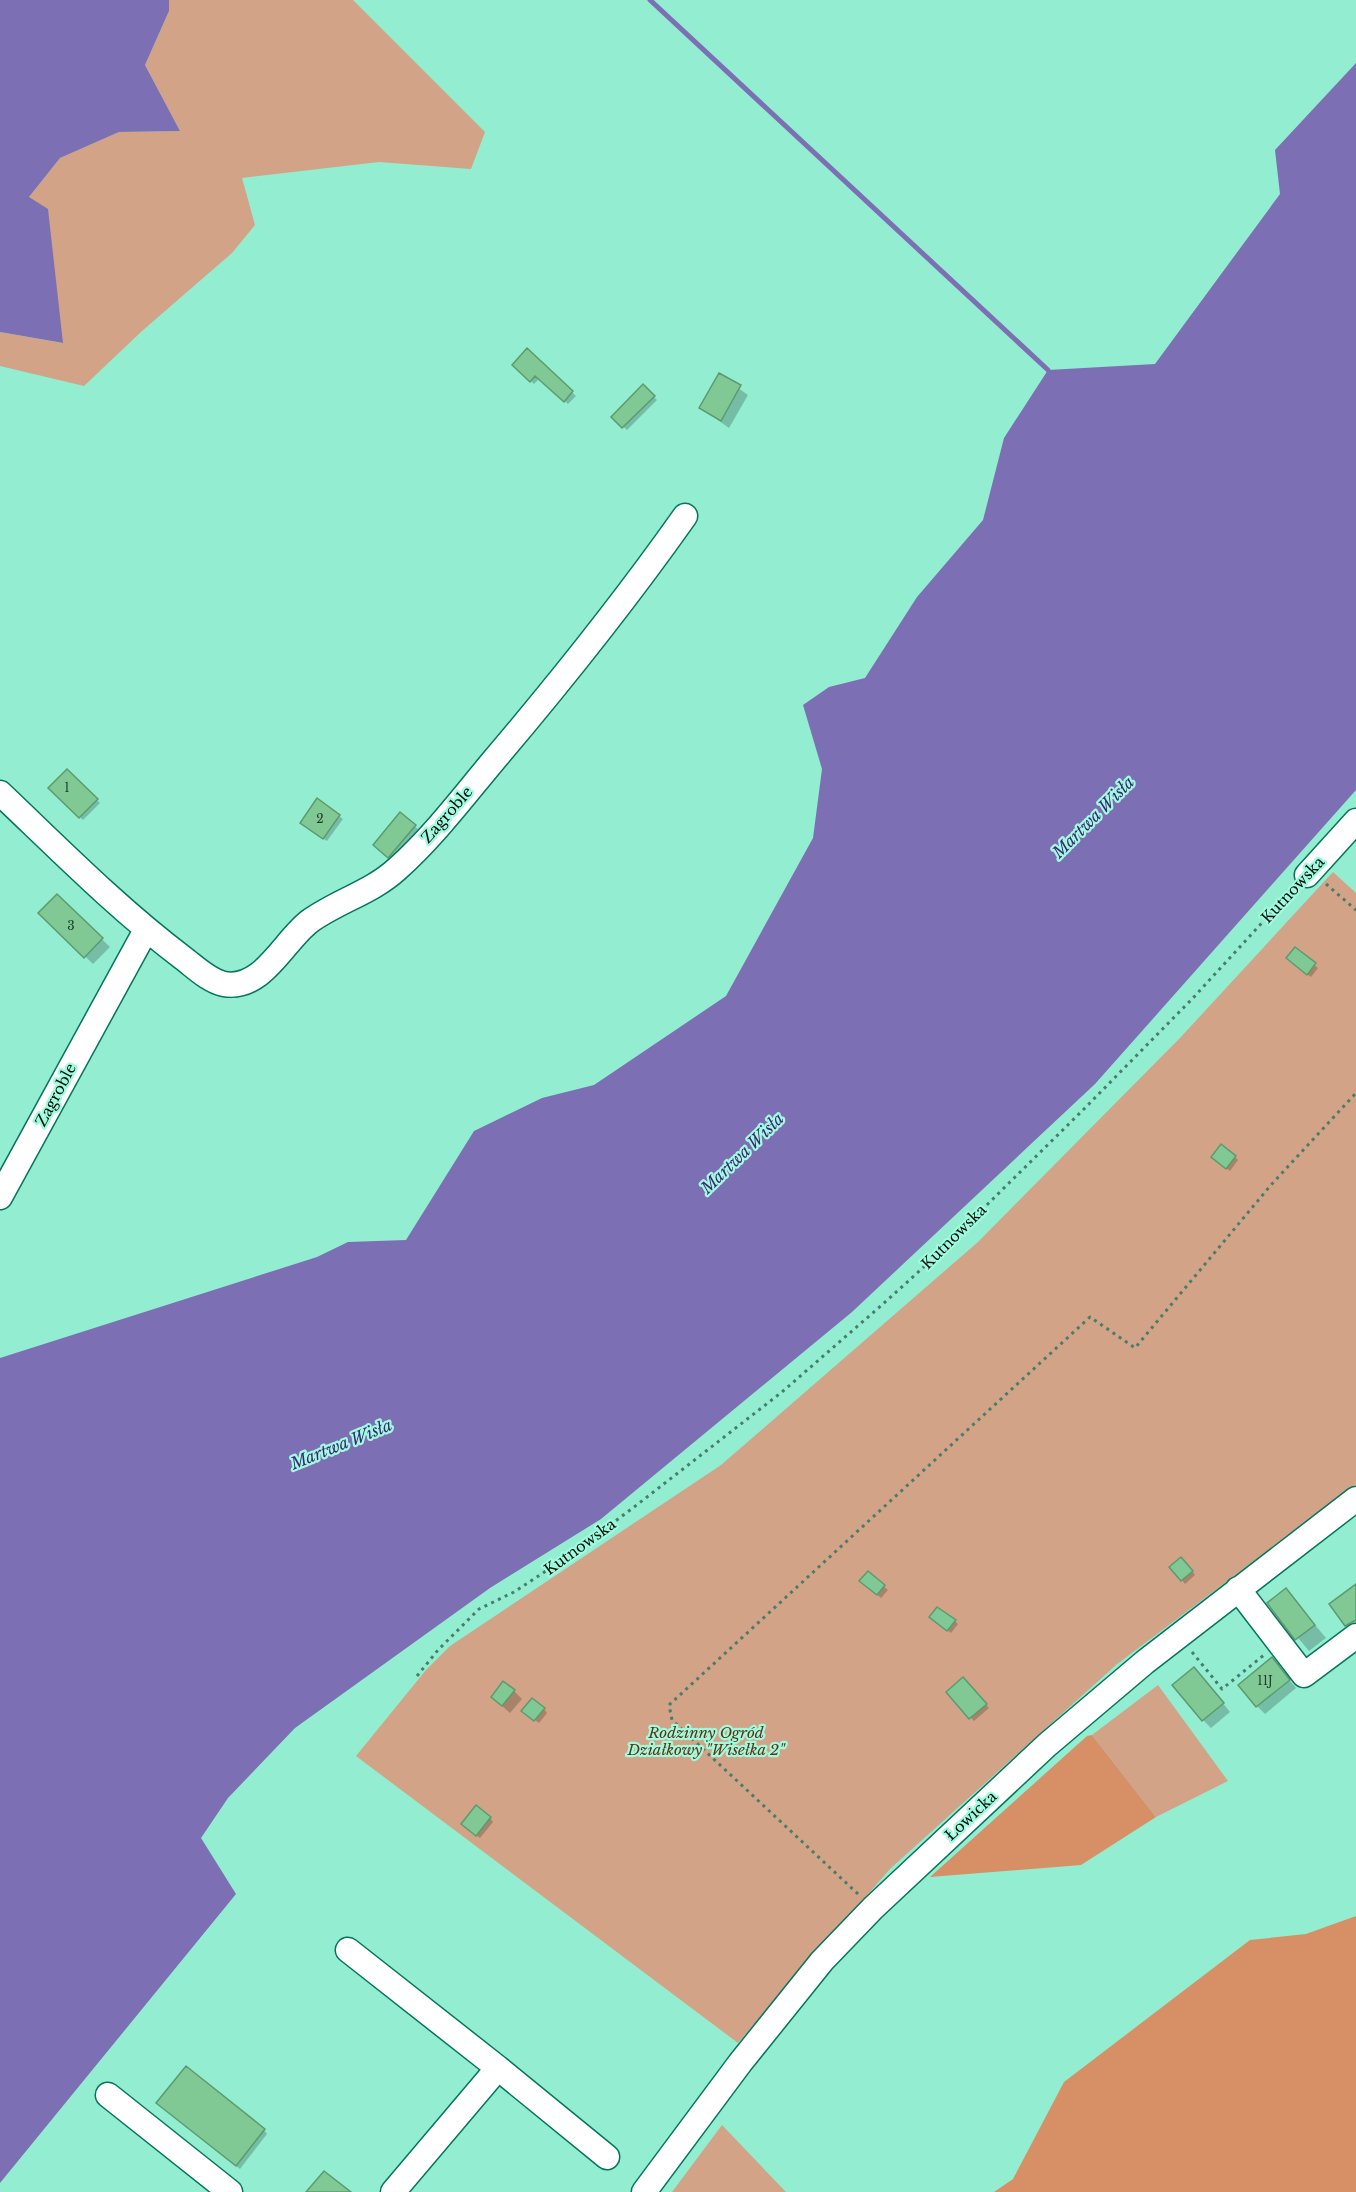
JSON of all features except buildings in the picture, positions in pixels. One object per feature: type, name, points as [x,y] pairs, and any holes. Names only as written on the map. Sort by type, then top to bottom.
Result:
[{"type":"street","name":"Zagroble","points":[[0,793],[146,930],[209,978],[222,984],[235,984],[250,980],[310,921],[396,871],[436,828],[565,676],[644,575],[685,516]]},
{"type":"street","name":"Kutnowska","points":[[1316,879],[1356,821]]},
{"type":"street","name":"Zagroble","points":[[0,1197],[146,930]]},
{"type":"street","name":"Łowicka","points":[[644,2192],[740,2062],[822,1962],[873,1908],[1047,1745],[1145,1662],[1356,1499]]},
{"type":"street","points":[[1238,1589],[1304,1676],[1356,1636]]},
{"type":"street","points":[[348,1950],[607,2157]]},
{"type":"street","points":[[393,2192],[498,2068]]},
{"type":"street","points":[[108,2094],[230,2192]]},
{"type":"path","points":[[1316,879],[1356,910]]},
{"type":"path","name":"Kutnowska","points":[[417,1676],[438,1650],[479,1609],[503,1599],[569,1556],[782,1392],[909,1281],[1316,879]]},
{"type":"path","points":[[873,1908],[672,1720],[669,1705],[1090,1317],[1135,1348],[1271,1185],[1356,1093]]},
{"type":"path","points":[[1185,1643],[1222,1689],[1279,1642]]},
{"type":"green space","points":[[169,0],[353,0],[485,132],[471,169],[379,162],[242,178],[255,225],[232,253],[142,331],[84,386],[0,366],[0,332],[62,343],[29,197],[60,158],[119,132],[180,131],[145,65],[169,11]]},
{"type":"green space","name":"Rodzinny Ogród Działkowy \"Wisełka 2\"","points":[[1333,872],[1356,893],[1356,1484],[1116,1665],[890,1869],[738,2043],[356,1756],[426,1670],[450,1646],[721,1465],[978,1242],[1180,1038]]},
{"type":"green space","points":[[1158,1685],[1228,1781],[1156,1817],[1092,1735]]},
{"type":"green space","points":[[722,2125],[786,2192],[672,2192]]},
{"type":"shaded area","points":[[1092,1735],[1156,1817],[1081,1865],[930,1877],[1087,1736]]},
{"type":"shaded area","points":[[1356,1916],[1356,2192],[994,2192],[1013,2179],[1064,2082],[1250,1940],[1306,1934]]},
{"type":"water","points":[[0,0],[169,0],[169,11],[145,65],[180,131],[119,132],[60,158],[29,197],[48,209],[63,343],[0,332]]},
{"type":"water","name":"Martwa Wisła","points":[[1356,63],[1356,790],[1095,1084],[852,1312],[601,1519],[490,1588],[295,1728],[228,1798],[201,1838],[236,1894],[0,2183],[0,1358],[317,1257],[348,1242],[406,1240],[474,1131],[542,1098],[594,1085],[726,996],[813,838],[822,769],[803,705],[829,687],[865,678],[917,597],[983,520],[1004,438],[1048,370],[1155,364],[1280,194],[1275,150]]},
{"type":"waterway","points":[[650,0],[1048,370]]}]
